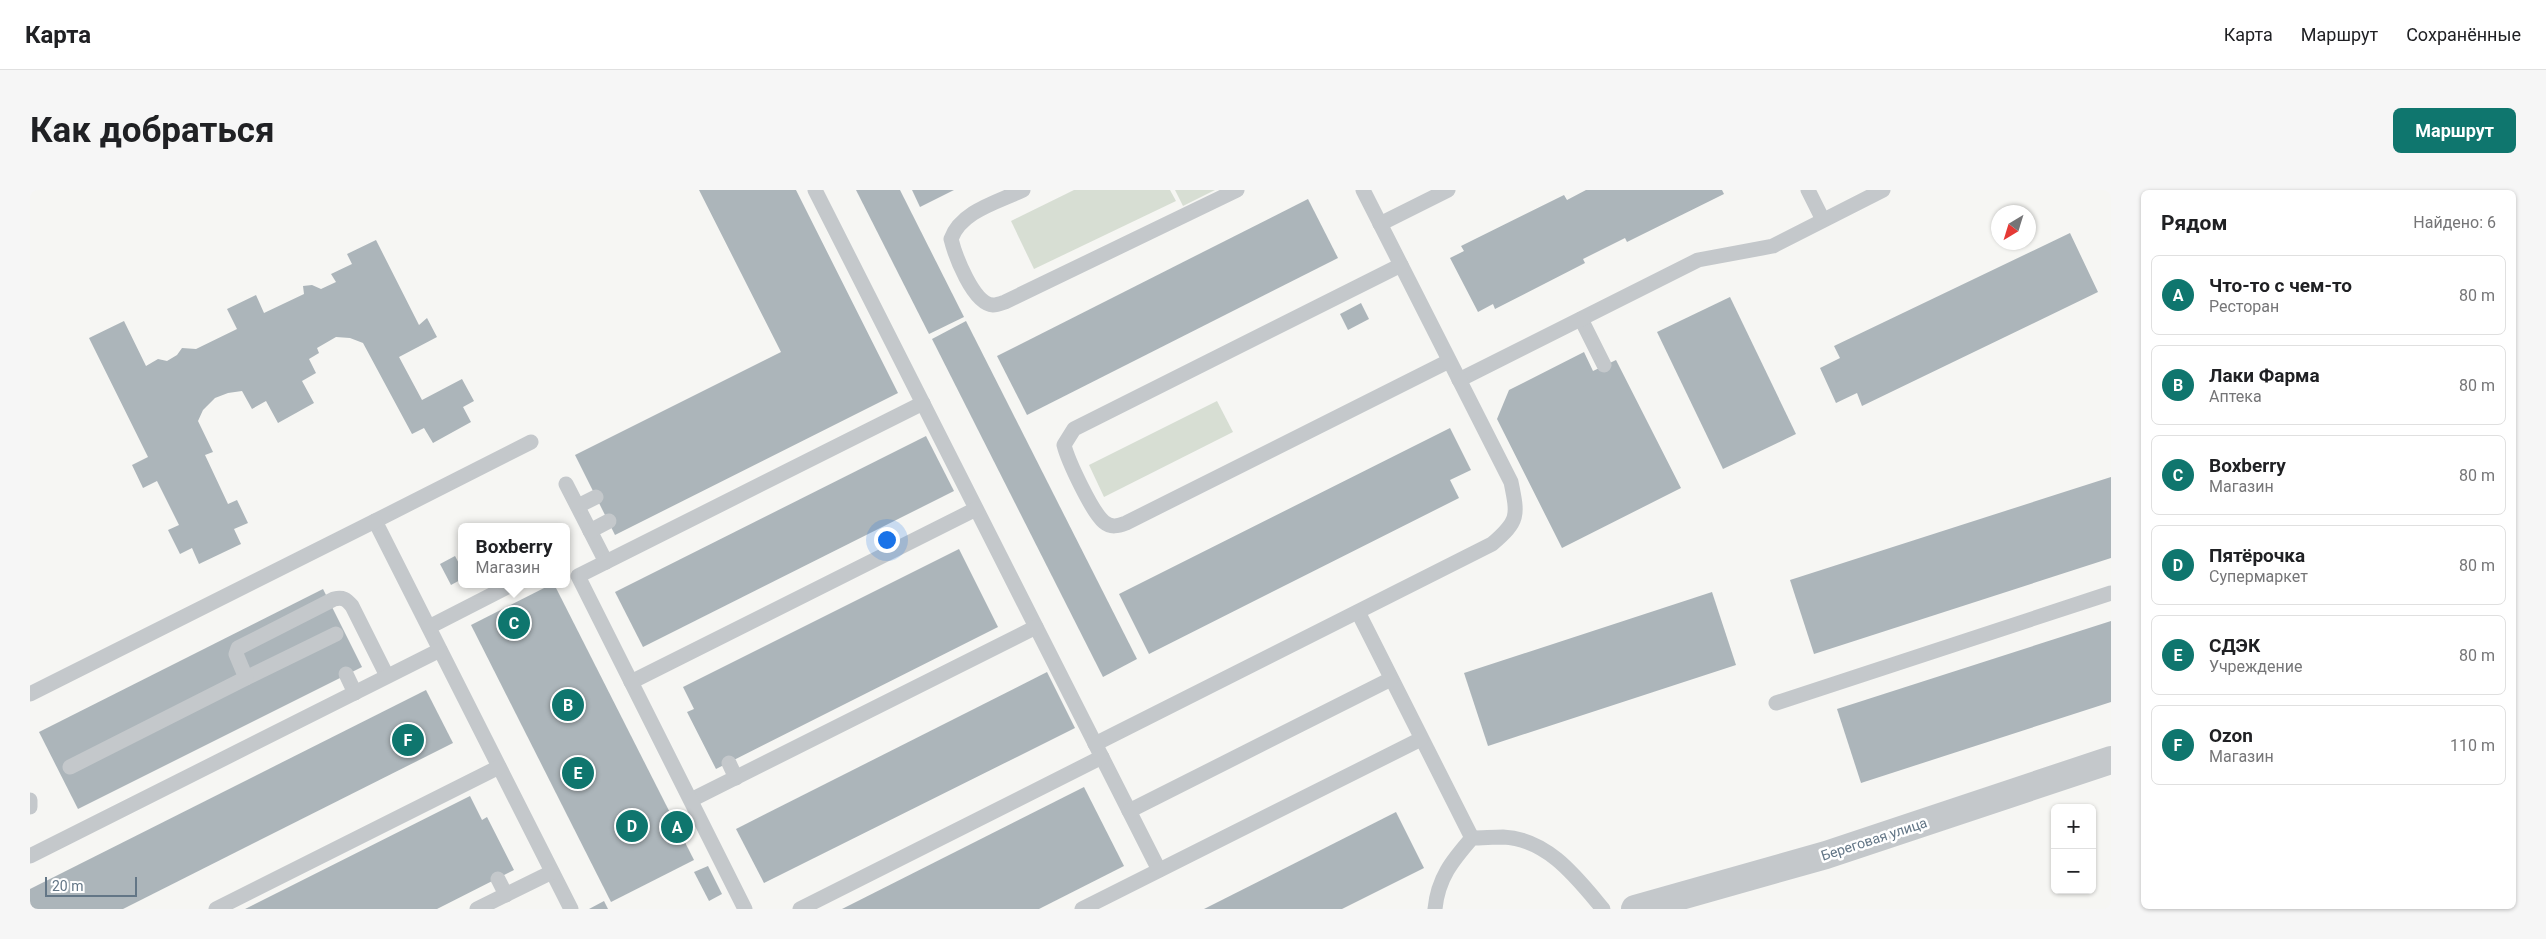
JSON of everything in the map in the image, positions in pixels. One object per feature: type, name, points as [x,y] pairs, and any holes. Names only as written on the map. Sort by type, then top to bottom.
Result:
[{"type":"street","name":"Береговая улица","points":[[1635,909],[1826,855],[2111,760]]},
{"type":"lane","points":[[815,190],[1159,870]]},
{"type":"lane","points":[[1023,190],[965,218],[955,226],[951,238],[973,291],[984,302],[994,305],[1005,302],[1237,190]]},
{"type":"lane","points":[[800,909],[1358,612],[1492,544],[1510,529],[1517,510],[1511,482],[1363,190]]},
{"type":"lane","points":[[1380,224],[1448,190]]},
{"type":"lane","points":[[1808,190],[1823,220]]},
{"type":"lane","points":[[1459,380],[1698,260],[1772,246],[1883,190]]},
{"type":"lane","points":[[1400,265],[1074,429],[1064,445],[1084,489],[1104,523],[1114,527],[1126,524],[1449,361]]},
{"type":"lane","points":[[1581,319],[1604,365]]},
{"type":"lane","points":[[740,907],[691,800],[572,572],[606,562],[923,403]]},
{"type":"lane","points":[[30,694],[531,442]]},
{"type":"lane","points":[[566,484],[606,562]]},
{"type":"lane","points":[[578,506],[596,497]]},
{"type":"lane","points":[[631,682],[976,509]]},
{"type":"lane","points":[[375,521],[571,909]]},
{"type":"lane","points":[[590,531],[609,521]]},
{"type":"lane","points":[[429,627],[506,588]]},
{"type":"lane","points":[[1776,703],[2111,593]]},
{"type":"lane","points":[[246,678],[236,654],[243,645],[340,598],[346,600],[352,606],[388,676]]},
{"type":"lane","points":[[1358,612],[1472,838]]},
{"type":"lane","points":[[691,800],[1036,627]]},
{"type":"lane","points":[[70,767],[336,634]]},
{"type":"lane","points":[[30,856],[440,650]]},
{"type":"lane","points":[[346,674],[355,693]]},
{"type":"lane","points":[[1129,811],[1392,679]]},
{"type":"lane","points":[[1082,909],[1421,738]]},
{"type":"lane","points":[[728,763],[736,778]]},
{"type":"lane","points":[[216,909],[499,767]]},
{"type":"lane","points":[[30,800],[30,807]]},
{"type":"lane","points":[[1435,909],[1436,898],[1449,865],[1472,838],[1505,837],[1540,847],[1570,871],[1603,909]]},
{"type":"lane","points":[[477,909],[552,872]]},
{"type":"lane","points":[[498,879],[506,895]]},
{"type":"shaded area","points":[[1074,190],[1170,190],[1176,201],[1034,269],[1011,221]]},
{"type":"shaded area","points":[[1175,190],[1215,190],[1183,206]]},
{"type":"shaded area","points":[[1217,401],[1233,432],[1104,497],[1089,465]]},
{"type":"building","points":[[699,190],[796,190],[898,393],[615,535],[575,455],[781,352]]},
{"type":"building","points":[[856,190],[900,190],[964,317],[929,334]]},
{"type":"building","points":[[912,190],[954,190],[920,207]]},
{"type":"building","points":[[1586,190],[1722,190],[1724,194],[1627,242],[1625,238],[1583,259],[1585,263],[1495,309],[1493,304],[1478,312],[1450,258],[1464,251],[1461,246],[1564,195],[1567,200]]},
{"type":"building","points":[[1308,199],[1338,258],[1027,415],[997,356]]},
{"type":"building","points":[[2070,233],[2098,292],[1862,406],[1857,393],[1836,403],[1820,368],[1840,358],[1834,346]]},
{"type":"building","points":[[376,240],[419,325],[427,318],[437,337],[399,357],[422,400],[462,379],[474,401],[463,407],[471,422],[433,443],[424,428],[412,434],[363,343],[350,338],[336,337],[317,348],[319,353],[309,359],[316,373],[302,381],[314,403],[278,423],[266,401],[252,409],[242,391],[228,393],[215,398],[203,410],[198,421],[213,452],[205,455],[228,504],[237,500],[248,523],[234,529],[241,544],[199,564],[192,548],[180,554],[168,530],[179,525],[157,481],[143,488],[132,465],[148,457],[89,338],[124,321],[146,366],[158,359],[167,361],[177,355],[182,348],[196,349],[237,329],[227,309],[256,295],[264,313],[304,294],[303,286],[312,285],[321,289],[336,282],[331,274],[352,264],[347,254]]},
{"type":"building","points":[[1730,297],[1796,434],[1723,469],[1657,332]]},
{"type":"building","points":[[1361,303],[1369,319],[1348,330],[1340,314]]},
{"type":"building","points":[[966,321],[1137,659],[1103,677],[932,339]]},
{"type":"building","points":[[1584,352],[1593,371],[1616,360],[1681,488],[1562,548],[1497,419],[1509,390]]},
{"type":"building","points":[[1450,428],[1471,470],[1450,480],[1459,498],[1149,654],[1119,594]]},
{"type":"building","points":[[926,436],[954,491],[643,647],[615,592]]},
{"type":"building","points":[[2111,477],[2111,558],[1814,654],[1790,580]]},
{"type":"building","points":[[959,549],[998,627],[716,769],[687,712],[694,709],[683,687]]},
{"type":"building","points":[[455,556],[458,562],[458,581],[451,585],[440,564]]},
{"type":"building","points":[[544,588],[556,588],[694,860],[611,902],[471,625]]},
{"type":"building","points":[[323,589],[362,667],[78,809],[39,732]]},
{"type":"building","points":[[1712,592],[1736,665],[1488,746],[1464,673]]},
{"type":"building","points":[[2111,621],[2111,702],[1861,783],[1837,709]]},
{"type":"building","points":[[1047,672],[1075,728],[764,883],[736,829]]},
{"type":"building","points":[[426,690],[453,743],[123,909],[30,909],[30,889]]},
{"type":"building","points":[[1084,787],[1124,866],[1039,909],[842,909]]},
{"type":"building","points":[[470,796],[482,820],[487,817],[514,870],[437,909],[245,909]]},
{"type":"building","points":[[1396,812],[1424,868],[1342,909],[1204,909]]},
{"type":"building","points":[[708,866],[722,894],[709,901],[694,872]]},
{"type":"building","points":[[604,901],[608,909],[589,909]]},
{"type":"place","name":"Boxberry","points":[[514,623]]},
{"type":"place","name":"Лаки Фарма","points":[[568,705]]},
{"type":"place","name":"Ozon","points":[[408,740]]},
{"type":"place","name":"СДЭК","points":[[578,773]]},
{"type":"place","name":"Пятёрочка","points":[[632,826]]},
{"type":"place","name":"Что-то с чем-то","points":[[677,827]]}]
